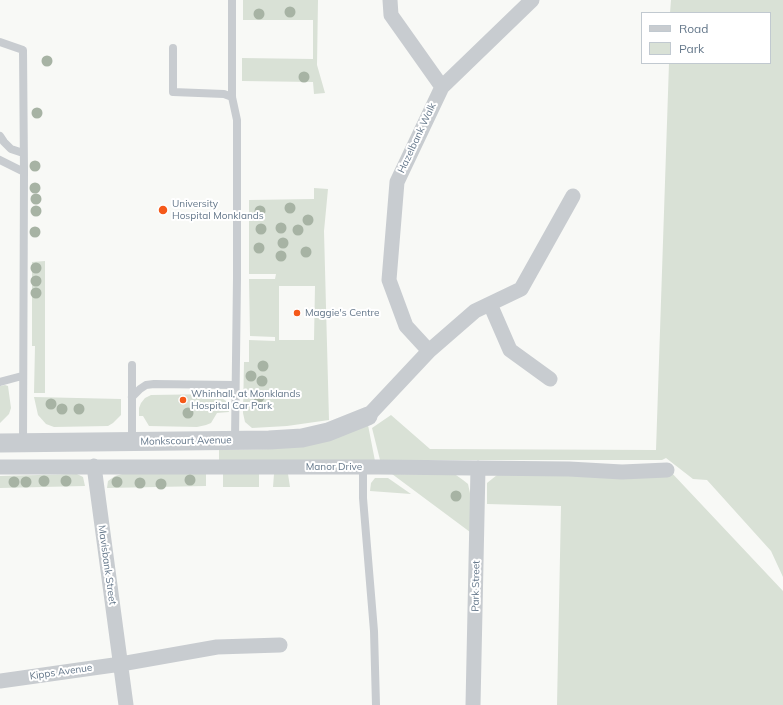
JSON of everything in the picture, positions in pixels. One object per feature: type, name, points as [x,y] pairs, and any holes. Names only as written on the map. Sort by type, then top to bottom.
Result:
[{"type":"street","points":[[390,0],[391,15],[442,87]]},
{"type":"street","name":"Hazelbank Walk","points":[[429,351],[406,326],[389,280],[397,182],[442,87],[532,0]]},
{"type":"street","points":[[368,416],[429,351],[475,311],[521,289],[573,196]]},
{"type":"street","points":[[490,304],[510,350],[550,379]]},
{"type":"street","name":"Monkscourt Avenue","points":[[0,443],[268,440],[302,438],[328,432],[368,416]]},
{"type":"street","name":"Mavisbank Street","points":[[94,466],[126,705]]},
{"type":"street","name":"Manor Drive","points":[[0,467],[363,467],[569,469],[622,472],[667,470]]},
{"type":"street","name":"Park Street","points":[[473,705],[478,468]]},
{"type":"street","points":[[121,664],[217,647],[280,645]]},
{"type":"street","name":"Kipps Avenue","points":[[0,680],[121,664]]},
{"type":"lane","points":[[232,0],[232,97],[237,120],[235,440]]},
{"type":"lane","points":[[0,42],[23,50],[23,443]]},
{"type":"lane","points":[[173,48],[173,92],[224,94],[232,97]]},
{"type":"lane","points":[[0,136],[12,149],[23,153]]},
{"type":"lane","points":[[0,160],[24,172]]},
{"type":"lane","points":[[132,365],[132,442]]},
{"type":"lane","points":[[0,382],[22,376]]},
{"type":"lane","points":[[132,397],[146,385],[154,384],[236,385]]},
{"type":"lane","points":[[363,467],[363,498],[374,631],[376,705]]},
{"type":"green space","points":[[243,0],[318,0],[317,65],[325,93],[314,94],[313,82],[242,81],[242,58],[313,59],[313,20],[243,20]]},
{"type":"green space","points":[[671,0],[783,0],[783,577],[771,551],[707,480],[693,479],[666,458],[662,460],[380,460],[372,428],[391,415],[430,449],[656,450],[669,64],[771,64],[771,12],[670,12]]},
{"type":"green space","points":[[314,188],[328,189],[324,231],[329,420],[287,426],[252,428],[245,422],[243,413],[244,362],[249,362],[249,340],[275,341],[275,337],[250,336],[249,279],[275,279],[276,274],[249,274],[249,200],[314,199]],"holes":[[[279,286],[315,286],[314,340],[279,340]]]},
{"type":"green space","points":[[45,261],[45,393],[34,393],[35,346],[32,346],[32,262]]},
{"type":"green space","points":[[0,386],[8,386],[11,408],[9,414],[0,423]]},
{"type":"green space","points":[[216,394],[226,401],[229,412],[217,413],[211,423],[206,425],[197,427],[149,426],[143,416],[139,416],[139,408],[141,403],[145,398],[151,395]]},
{"type":"green space","points":[[34,397],[121,399],[121,415],[108,426],[54,427],[46,424],[38,415]]},
{"type":"green space","points":[[368,425],[375,461],[219,461],[219,450],[274,449]]},
{"type":"green space","points":[[670,471],[783,591],[783,705],[557,705],[561,506],[487,504],[487,483],[497,475]]},
{"type":"green space","points":[[77,474],[83,477],[85,486],[0,488],[0,476]]},
{"type":"green space","points":[[122,474],[206,474],[206,486],[107,488],[108,481],[115,476]]},
{"type":"green space","points":[[223,474],[259,474],[259,487],[223,487]]},
{"type":"green space","points":[[274,474],[288,474],[290,487],[273,487]]},
{"type":"green space","points":[[392,474],[456,475],[463,480],[468,484],[470,493],[470,532]]},
{"type":"green space","points":[[375,478],[388,478],[411,494],[370,491],[371,483]]},
{"type":"place","name":"University Hospital Monklands","points":[[163,210]]},
{"type":"place","name":"Maggie's Centre","points":[[297,313]]},
{"type":"place","name":"Whinhall, at Monklands Hospital Car Park","points":[[183,400]]}]
